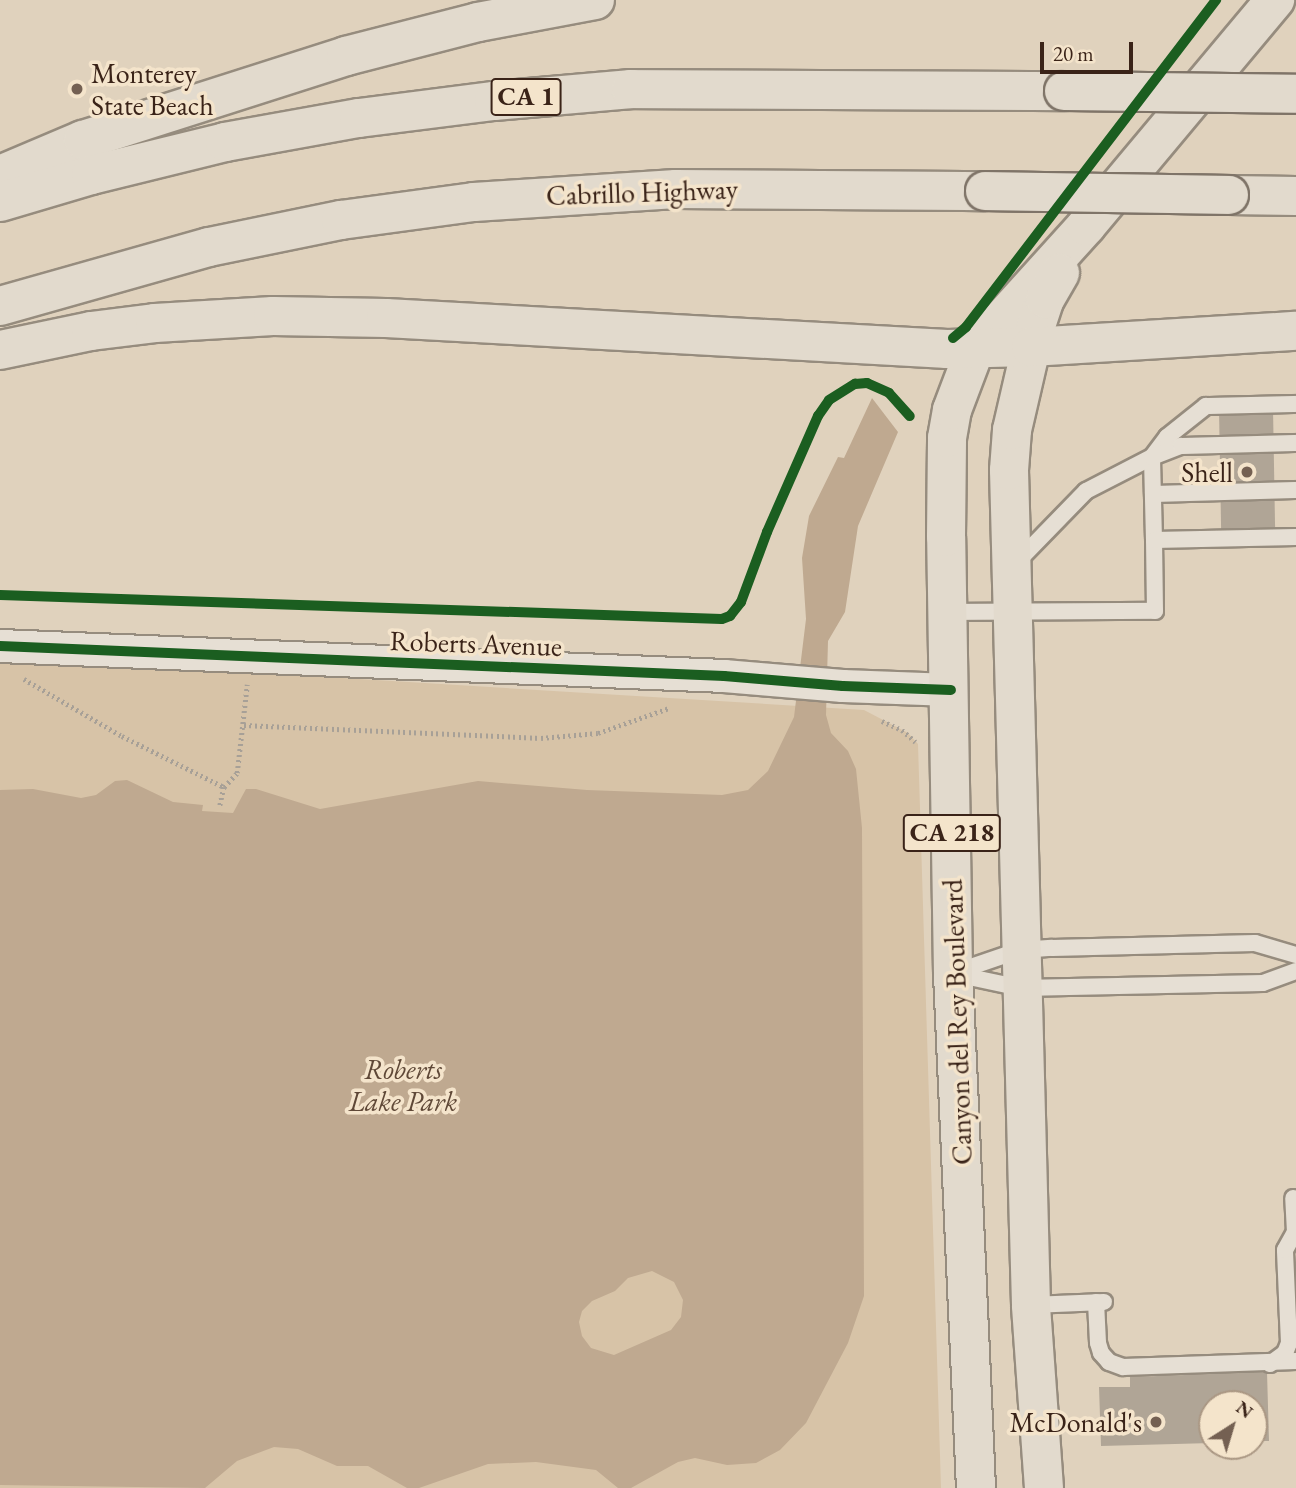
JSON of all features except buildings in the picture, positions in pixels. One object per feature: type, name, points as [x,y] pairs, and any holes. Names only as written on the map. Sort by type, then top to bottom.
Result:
[{"type":"main road","points":[[0,175],[83,140],[346,56],[478,22],[595,0]]},
{"type":"main road","name":"Canyon del Rey Boulevard","points":[[976,1488],[953,973],[947,438],[958,391],[975,349],[1086,226],[1275,0]]},
{"type":"main road","name":"CA 1","points":[[0,202],[91,175],[225,142],[359,118],[507,99],[631,89],[685,88],[1296,94]]},
{"type":"main road","name":"Cabrillo Highway","points":[[0,306],[209,247],[341,220],[474,202],[676,189],[1296,196]]},
{"type":"main road","name":"Canyon del Rey Boulevard","points":[[1044,1488],[1031,1305],[1021,988],[1010,611],[1012,430],[1045,299],[1086,226]]},
{"type":"main road","points":[[0,350],[91,331],[142,324],[273,316],[386,318],[975,349],[1296,331]]},
{"type":"street","name":"Roberts Avenue","points":[[6,660],[250,656],[724,676],[843,686],[951,690]]},
{"type":"lane","points":[[948,612],[1156,611],[1152,457],[1167,437],[1206,406],[1296,404]]},
{"type":"lane","points":[[1010,569],[1086,491],[1152,457],[1181,446],[1296,443]]},
{"type":"lane","points":[[1153,494],[1296,490]]},
{"type":"lane","points":[[1154,540],[1296,537]]},
{"type":"lane","points":[[953,973],[1020,950],[1255,943],[1296,956]]},
{"type":"lane","points":[[953,973],[1021,988],[1263,983],[1296,971]]},
{"type":"lane","points":[[1270,1364],[1285,1353],[1289,1343],[1285,1250],[1295,1233],[1293,1198]]},
{"type":"lane","points":[[1031,1305],[1101,1302],[1098,1343],[1110,1362],[1124,1367],[1296,1361]]},
{"type":"path","points":[[220,806],[224,787],[237,773],[250,656]]},
{"type":"path","points":[[6,660],[144,748],[224,787]]},
{"type":"path","points":[[244,726],[541,738],[598,733],[657,709],[680,706]]},
{"type":"path","points":[[875,719],[902,730],[918,744]]},
{"type":"green space","name":"Roberts Lake Park","points":[[0,657],[864,710],[908,733],[918,744],[941,1488],[0,1488]]},
{"type":"shaded area","name":"Roberts Lake Park","points":[[872,398],[898,432],[858,526],[845,612],[828,641],[826,715],[831,733],[848,751],[856,769],[862,828],[864,1296],[848,1343],[806,1423],[780,1450],[756,1463],[727,1465],[695,1458],[678,1462],[631,1488],[618,1488],[596,1470],[536,1462],[488,1464],[419,1488],[407,1488],[368,1466],[337,1466],[298,1449],[274,1447],[237,1461],[205,1488],[0,1485],[0,790],[33,789],[81,798],[96,795],[115,781],[127,780],[173,802],[203,805],[202,811],[233,813],[246,789],[256,789],[320,809],[478,781],[587,790],[722,795],[748,790],[768,771],[794,717],[806,619],[802,558],[809,516],[838,457],[844,458]],"holes":[[[652,1271],[674,1282],[683,1300],[681,1317],[671,1330],[614,1355],[591,1348],[582,1336],[579,1322],[582,1311],[592,1301],[615,1291],[628,1278]]]},
{"type":"cycle path","points":[[953,338],[966,327],[1216,0]]},
{"type":"cycle path","points":[[0,595],[722,619],[730,616],[741,602],[767,532],[818,416],[829,400],[855,384],[867,383],[889,393],[910,416]]},
{"type":"cycle path","points":[[0,646],[724,676],[843,686],[951,690]]},
{"type":"place","name":"Monterey State Beach","points":[[77,89]]},
{"type":"place","name":"Shell","points":[[1247,472]]},
{"type":"place","name":"McDonald's","points":[[1156,1422]]}]
